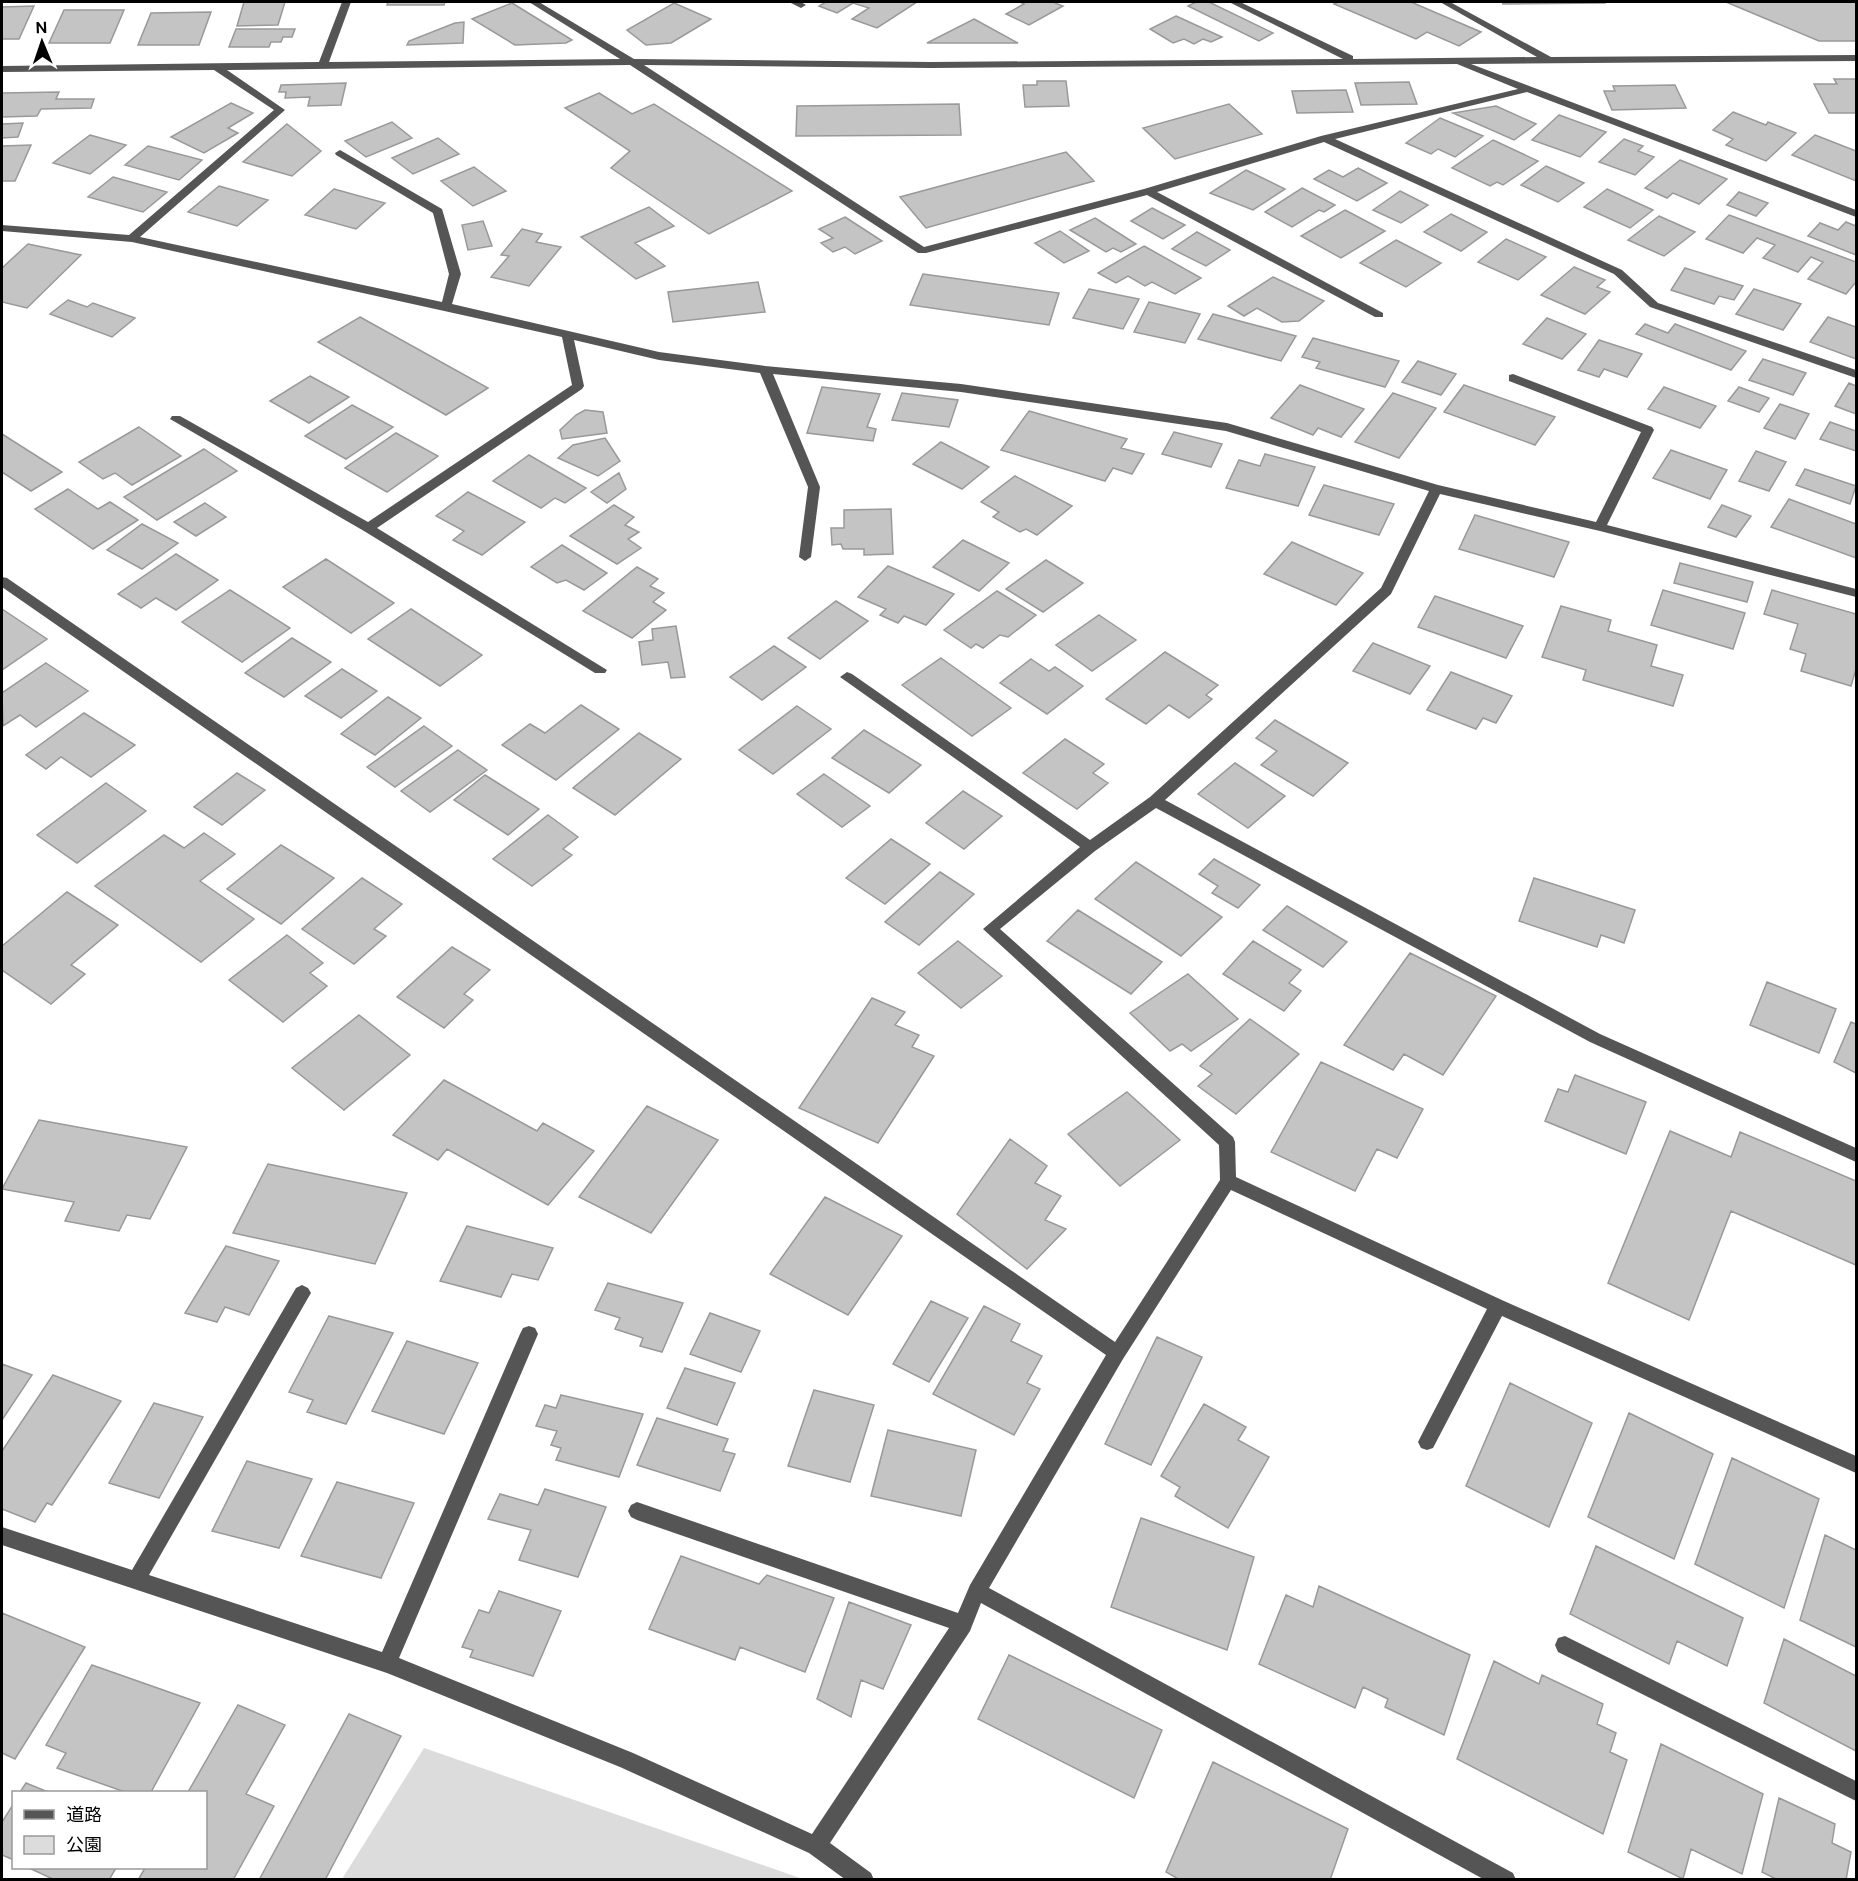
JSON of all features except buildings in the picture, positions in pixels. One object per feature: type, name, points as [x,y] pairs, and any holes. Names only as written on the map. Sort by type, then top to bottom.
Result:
[{"type":"street","points":[[322,66],[346,2]]},
{"type":"street","points":[[533,2],[632,62],[922,251],[1148,190],[1325,138],[1528,89]]},
{"type":"street","points":[[1233,2],[1353,61]]},
{"type":"street","points":[[1444,2],[1551,60]]},
{"type":"street","points":[[2,69],[632,62],[931,65],[1857,58]]},
{"type":"street","points":[[1454,61],[1857,214]]},
{"type":"street","points":[[132,239],[280,110],[217,67]]},
{"type":"street","points":[[1325,138],[1618,272],[1654,305],[1857,374]]},
{"type":"street","points":[[340,153],[438,211],[455,274],[446,306]]},
{"type":"street","points":[[1148,190],[1379,315]]},
{"type":"street","points":[[2,228],[132,239],[446,306],[659,356],[765,370],[961,388],[1227,427],[1436,489],[1600,527],[1857,593]]},
{"type":"street","points":[[368,528],[578,386],[567,334]]},
{"type":"street","points":[[765,370],[814,487],[805,557]]},
{"type":"street","points":[[1513,378],[1648,430],[1600,527]]},
{"type":"street","points":[[176,419],[368,528],[600,670]]},
{"type":"street","points":[[816,1846],[963,1624],[977,1591],[1117,1353],[1228,1180],[1227,1142],[990,929],[1090,847],[1155,801],[1386,591],[1436,489]]},
{"type":"street","points":[[2,581],[1117,1353]]},
{"type":"street","points":[[847,677],[1090,847]]},
{"type":"street","points":[[1155,801],[1595,1038],[1857,1155]]},
{"type":"street","points":[[1228,1180],[1498,1306],[1857,1465]]},
{"type":"street","points":[[136,1580],[302,1293]]},
{"type":"street","points":[[1427,1442],[1498,1306]]},
{"type":"street","points":[[387,1663],[529,1334]]},
{"type":"street","points":[[637,1511],[963,1624]]},
{"type":"street","points":[[2,1536],[387,1663],[626,1760],[816,1846],[864,1880]]},
{"type":"street","points":[[977,1591],[1506,1880]]},
{"type":"street","points":[[1565,1645],[1857,1791]]},
{"type":"green space","points":[[424,1748],[800,1878],[803,1879],[342,1879]]}]
